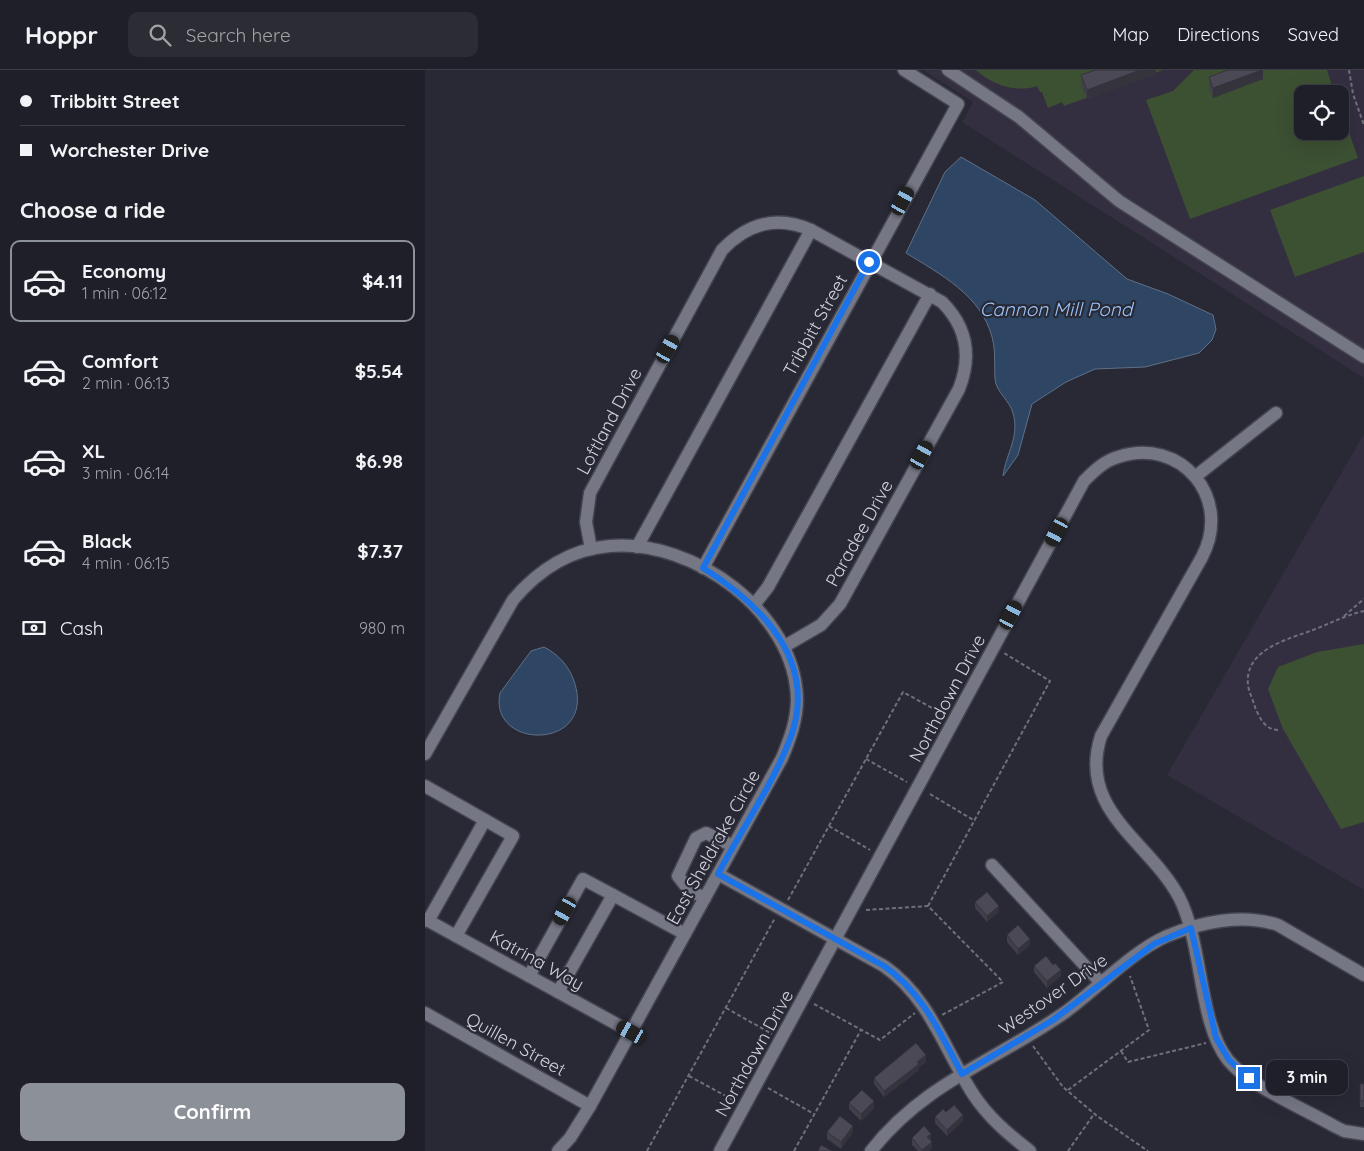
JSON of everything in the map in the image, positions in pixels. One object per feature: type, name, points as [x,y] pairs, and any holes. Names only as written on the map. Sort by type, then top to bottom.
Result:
[{"type":"street","name":"Tribbitt Street","points":[[703,568],[869,262],[958,104],[904,70]]},
{"type":"street","points":[[947,70],[1019,117],[1119,201],[1364,357]]},
{"type":"street","name":"Loftland Drive","points":[[591,549],[587,522],[590,494],[722,250],[743,232],[770,222],[795,223],[869,262]]},
{"type":"street","points":[[637,547],[811,230]]},
{"type":"street","name":"Paradee Drive","points":[[785,646],[821,625],[835,612],[959,389],[967,362],[963,332],[949,310],[930,294],[869,262]]},
{"type":"street","points":[[754,605],[773,579],[930,294]]},
{"type":"street","points":[[1196,476],[1276,413]]},
{"type":"street","name":"Northdown Drive","points":[[720,1151],[837,940],[1084,481],[1097,468],[1116,457],[1146,452],[1171,459],[1196,476],[1210,502],[1212,514],[1210,538],[1202,557],[1107,724],[1096,751],[1095,765],[1104,803],[1173,886],[1186,912],[1211,1021],[1216,1038],[1229,1060],[1249,1078],[1334,1126],[1364,1134]]},
{"type":"street","name":"East Sheldrake Circle","points":[[425,754],[513,600],[533,579],[547,568],[568,556],[591,549],[610,546],[637,547],[665,552],[703,568],[754,605],[785,646],[792,664],[797,701],[791,737],[782,758],[590,1106],[570,1138],[558,1151]]},
{"type":"street","points":[[425,786],[513,836],[456,936]]},
{"type":"street","points":[[427,920],[485,820]]},
{"type":"street","points":[[705,898],[689,890],[679,876],[679,870],[696,838],[706,833],[733,846]]},
{"type":"street","points":[[991,865],[1101,983]]},
{"type":"street","points":[[718,874],[884,966],[911,988],[929,1013],[962,1074],[987,1112],[1030,1151]]},
{"type":"street","points":[[529,976],[583,879],[685,934]]},
{"type":"street","points":[[558,992],[613,895]]},
{"type":"street","name":"Westover Drive","points":[[871,1151],[886,1132],[910,1108],[962,1074],[1053,1020],[1154,944],[1191,928],[1237,919],[1264,920],[1278,925],[1364,975]]},
{"type":"street","name":"Katrina Way","points":[[427,920],[631,1032]]},
{"type":"street","name":"Quillen Street","points":[[425,1013],[590,1106]]},
{"type":"path","points":[[1349,70],[1353,94],[1364,125]]},
{"type":"path","points":[[1342,617],[1364,599]]},
{"type":"path","points":[[1278,730],[1273,730],[1262,721],[1249,690],[1248,677],[1254,664],[1269,647],[1342,617],[1364,611]]},
{"type":"path","points":[[928,906],[1050,681],[1004,653]]},
{"type":"path","points":[[788,900],[903,692],[947,716]]},
{"type":"path","points":[[866,758],[910,784]]},
{"type":"path","points":[[930,794],[975,820]]},
{"type":"path","points":[[829,826],[873,852]]},
{"type":"path","points":[[866,910],[928,906],[1003,982],[942,1015]]},
{"type":"path","points":[[647,1151],[775,918]]},
{"type":"path","points":[[1068,1090],[1149,1030],[1130,976]]},
{"type":"path","points":[[814,1004],[880,1040],[915,1013]]},
{"type":"path","points":[[726,1008],[773,1034]]},
{"type":"path","points":[[794,1151],[861,1030]]},
{"type":"path","points":[[1121,1051],[1128,1062],[1206,1043]]},
{"type":"path","points":[[1033,1046],[1063,1086],[1094,1114],[1148,1151]]},
{"type":"path","points":[[689,1076],[736,1101]]},
{"type":"path","points":[[768,1088],[815,1114]]},
{"type":"path","points":[[1068,1151],[1094,1114]]},
{"type":"shaded area","points":[[923,70],[1364,70],[1364,378],[962,122],[973,102]]},
{"type":"shaded area","points":[[1364,434],[1364,890],[1167,775]]},
{"type":"green space","points":[[976,70],[1163,70],[1064,106],[1062,102],[1048,108],[1042,92],[1040,92],[1037,86],[1021,89],[997,84]]},
{"type":"green space","points":[[1194,70],[1327,70],[1332,85],[1294,85],[1294,140],[1349,140],[1349,132],[1358,158],[1190,219],[1146,100],[1173,91]]},
{"type":"green space","points":[[1364,176],[1364,252],[1295,277],[1270,210]]},
{"type":"green space","points":[[1364,644],[1364,822],[1341,829],[1283,729],[1268,689],[1278,667],[1317,652]]},
{"type":"water","name":"Cannon Mill Pond","points":[[961,157],[1035,200],[1127,279],[1168,294],[1213,315],[1216,329],[1212,340],[1199,353],[1145,367],[1095,369],[1066,382],[1032,404],[1018,455],[1003,476],[1014,437],[1015,422],[1009,404],[996,384],[993,342],[987,322],[979,309],[958,287],[906,253],[945,172]]},
{"type":"water","points":[[544,647],[554,653],[569,670],[574,681],[577,704],[571,721],[558,731],[542,735],[524,733],[510,725],[501,712],[500,693],[531,651]]},
{"type":"building","points":[[1096,70],[1140,70],[1087,90],[1081,75]]},
{"type":"building","points":[[1228,70],[1262,70],[1213,88],[1209,77]]},
{"type":"building","points":[[987,892],[999,906],[987,916],[975,902]]},
{"type":"building","points":[[1018,925],[1030,939],[1018,949],[1007,935]]},
{"type":"building","points":[[1046,956],[1053,965],[1055,963],[1061,970],[1047,981],[1034,966]]},
{"type":"building","points":[[916,1043],[926,1055],[917,1062],[919,1064],[884,1091],[874,1078]]},
{"type":"building","points":[[1360,1084],[1364,1084],[1364,1101],[1360,1101]]},
{"type":"building","points":[[862,1090],[874,1101],[861,1114],[849,1103]]},
{"type":"building","points":[[954,1105],[963,1115],[947,1130],[935,1117],[943,1109],[946,1112]]},
{"type":"building","points":[[840,1116],[853,1126],[841,1142],[827,1132]]},
{"type":"building","points":[[924,1126],[931,1134],[927,1137],[932,1142],[922,1150],[912,1138]]},
{"type":"building","points":[[821,1145],[832,1151],[818,1151]]},
{"type":"route","points":[[869,262],[703,568],[738,591],[764,615],[774,629],[785,646],[792,664],[797,701],[791,737],[782,758],[718,874],[899,976],[920,999],[962,1074],[1053,1020],[1154,944],[1166,937],[1191,928],[1216,1038],[1229,1060],[1249,1078]]}]
